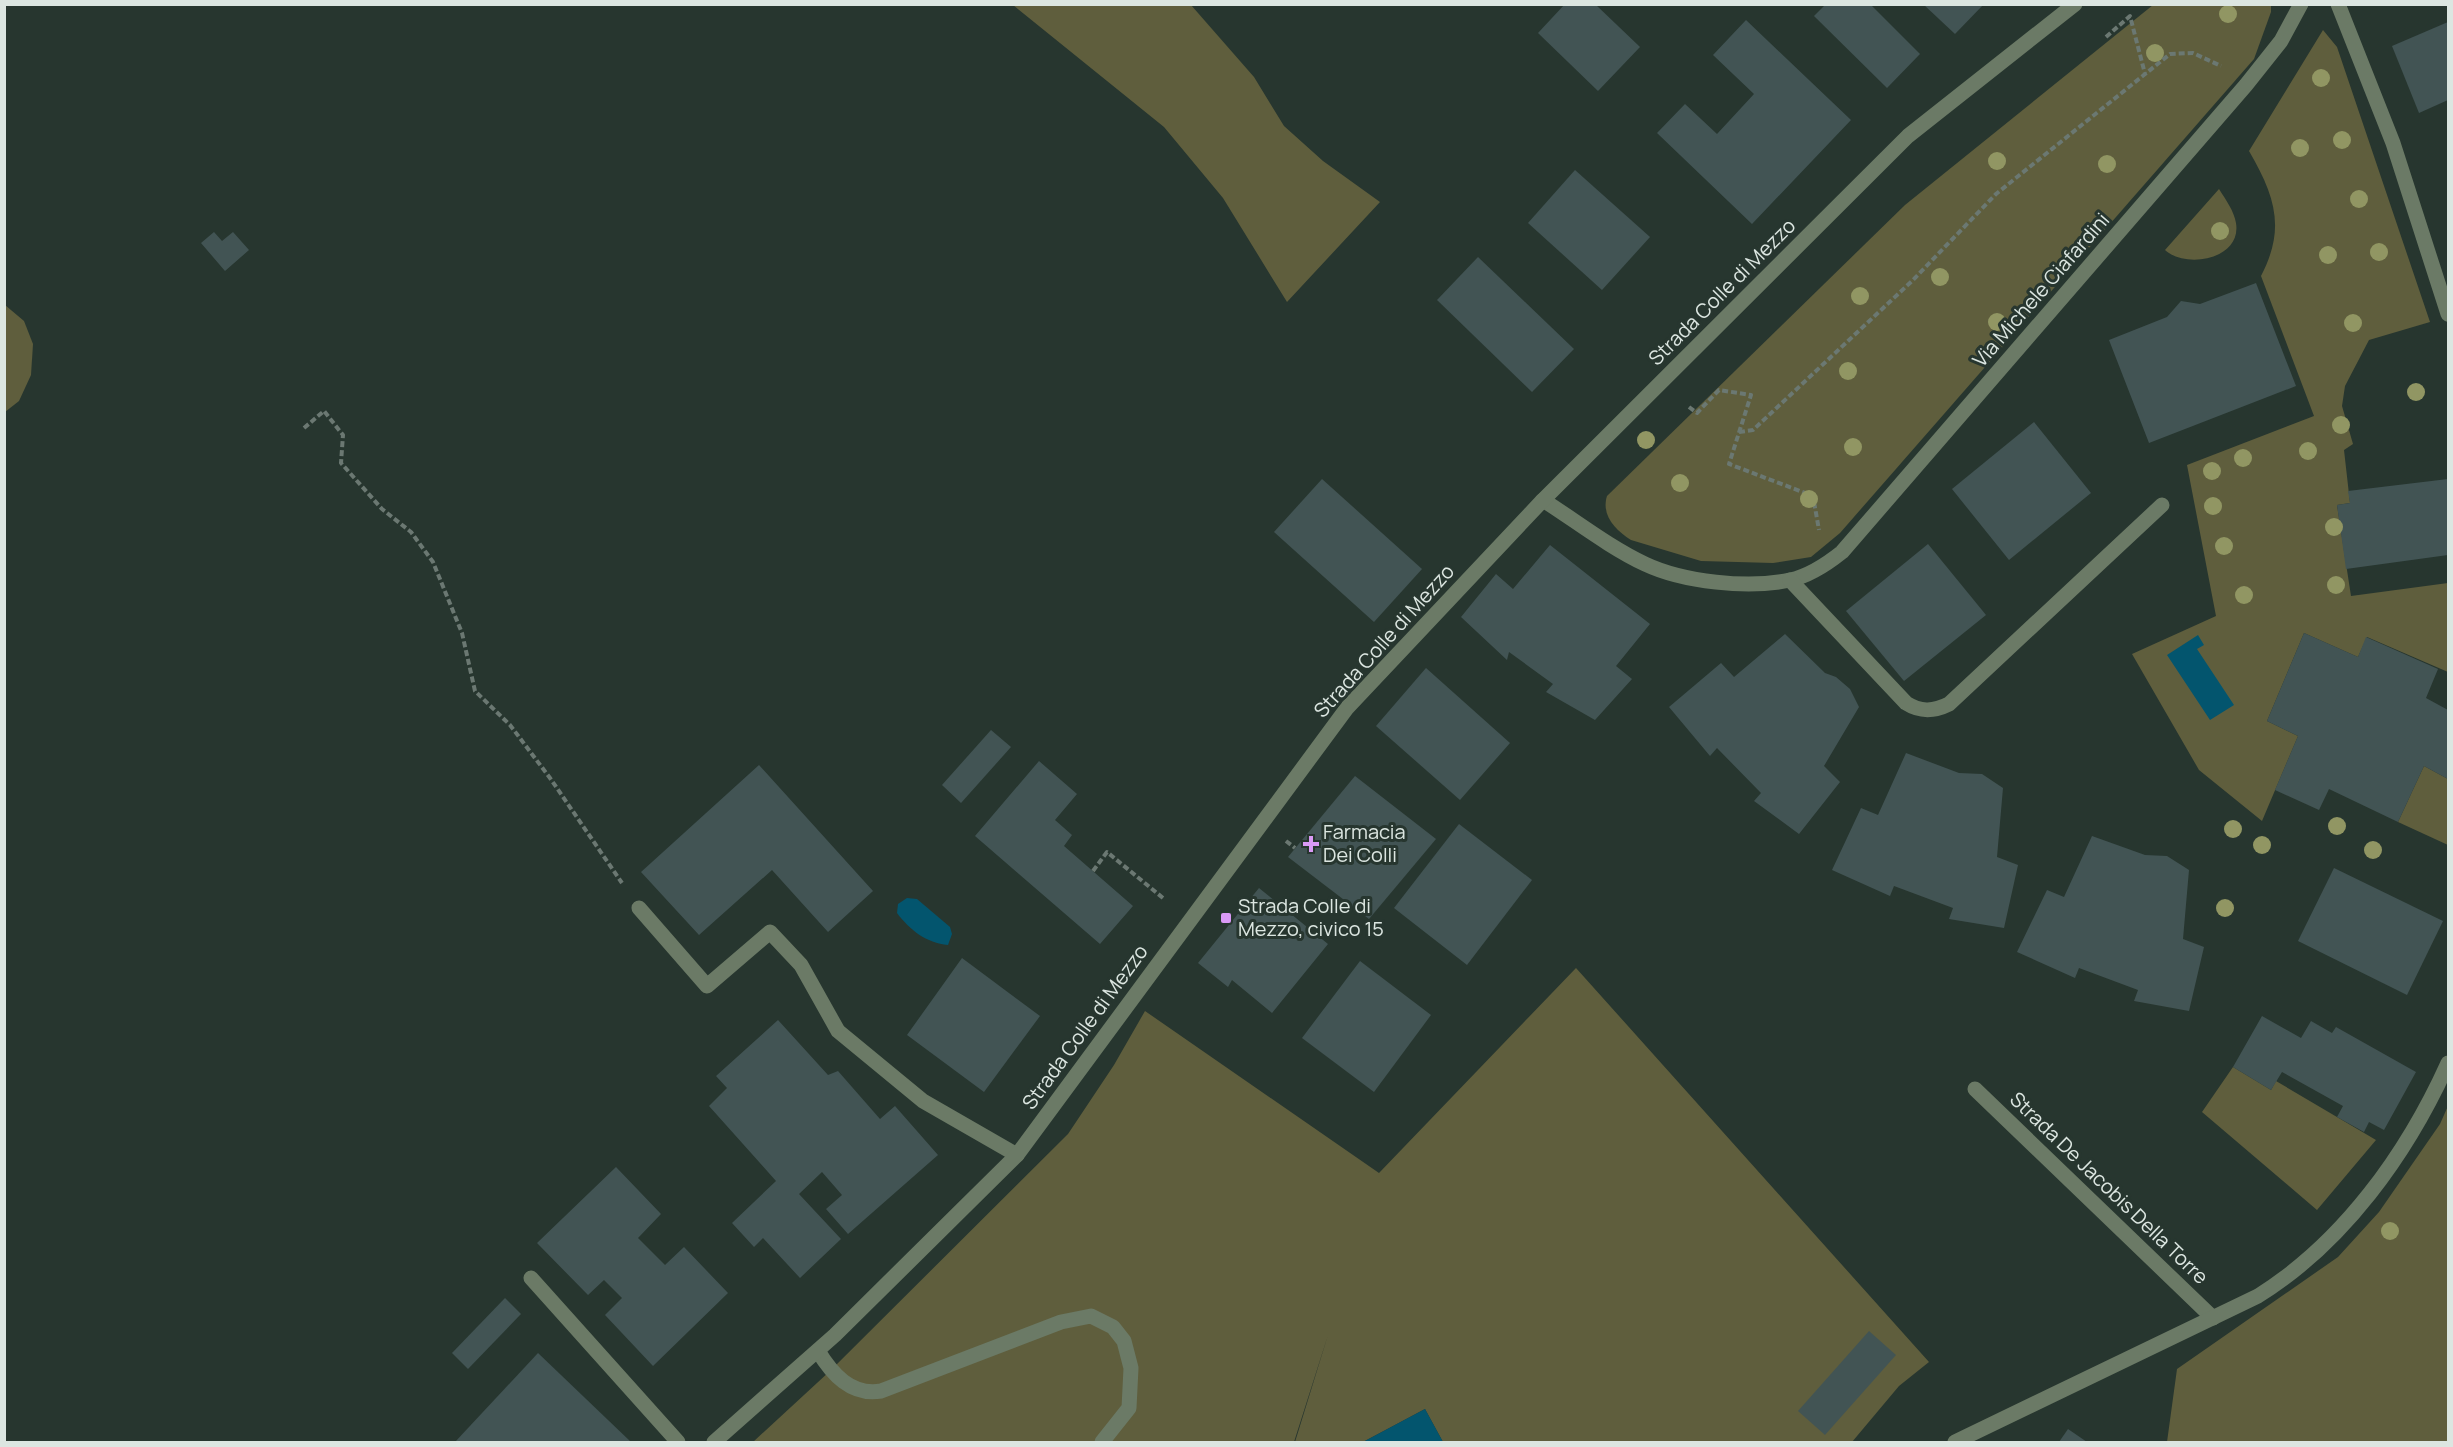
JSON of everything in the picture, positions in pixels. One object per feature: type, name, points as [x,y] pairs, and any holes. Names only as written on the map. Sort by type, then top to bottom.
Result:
[{"type":"street","name":"Strada Colle di Mezzo","points":[[714,1443],[818,1351],[1017,1155],[1347,708],[1543,500],[1908,135],[2075,4]]},
{"type":"street","name":"Via Michele Ciafardini","points":[[1543,500],[1643,563],[1674,575],[1720,581],[1790,580],[1821,568],[1842,552],[2246,85],[2281,40],[2301,4]]},
{"type":"street","points":[[2338,4],[2393,143],[2448,314]]},
{"type":"street","points":[[1790,580],[1906,703],[1914,708],[1939,709],[1949,704],[2162,505]]},
{"type":"street","points":[[639,908],[707,986],[770,932],[801,965],[838,1031],[923,1101],[1017,1155]]},
{"type":"street","points":[[1955,1443],[2258,1296],[2290,1276],[2352,1213],[2385,1173],[2414,1128],[2448,1063]]},
{"type":"street","name":"Strada De Jacobis Della Torre","points":[[1975,1089],[2213,1318]]},
{"type":"street","points":[[531,1278],[678,1443]]},
{"type":"street","points":[[818,1351],[832,1374],[858,1390],[868,1393],[880,1391],[1061,1322],[1091,1316],[1113,1327],[1124,1341],[1131,1368],[1129,1408],[1102,1443]]},
{"type":"path","points":[[2106,37],[2130,16],[2145,74]]},
{"type":"path","points":[[1739,432],[1753,430],[1912,281],[1996,194],[2170,54],[2193,53],[2226,68]]},
{"type":"path","points":[[1689,407],[1696,413],[1719,390],[1752,395],[1729,464],[1813,496],[1819,531]]},
{"type":"path","points":[[304,428],[324,411],[343,435],[341,463],[382,509],[411,532],[433,562],[462,633],[475,691],[510,725],[550,778],[639,908]]},
{"type":"path","points":[[1093,871],[1107,852],[1163,898]]},
{"type":"shaded area","points":[[1013,5],[1191,5],[1254,77],[1284,126],[1323,161],[1380,202],[1287,302],[1223,198],[1164,127]]},
{"type":"shaded area","points":[[2153,5],[2271,5],[2271,12],[2254,59],[1840,533],[1811,557],[1773,563],[1701,561],[1631,540],[1615,527],[1606,509],[1607,496],[1905,205]]},
{"type":"shaded area","points":[[2323,30],[2337,47],[2430,322],[2369,340],[2345,386],[2342,406],[2353,444],[2344,450],[2350,503],[2337,505],[2351,596],[2448,583],[2448,672],[2367,637],[2358,657],[2304,633],[2267,721],[2298,736],[2262,821],[2199,770],[2132,654],[2216,616],[2187,465],[2314,416],[2261,276],[2273,243],[2274,212],[2265,183],[2249,151]]},
{"type":"shaded area","points":[[2219,189],[2232,210],[2236,223],[2235,236],[2230,246],[2210,258],[2198,260],[2174,256],[2165,250]]},
{"type":"shaded area","points":[[5,305],[24,321],[33,344],[31,375],[19,401],[5,412]]},
{"type":"shaded area","points":[[2424,766],[2448,779],[2448,845],[2398,822]]},
{"type":"shaded area","points":[[1576,968],[1929,1362],[1899,1386],[1852,1442],[1443,1442],[1425,1409],[1363,1442],[1295,1442],[1328,1335],[1294,1442],[753,1442],[830,1371],[1068,1134],[1114,1065],[1145,1011],[1379,1173]]},
{"type":"shaded area","points":[[2233,1067],[2271,1090],[2276,1081],[2376,1140],[2317,1210],[2202,1112]]},
{"type":"shaded area","points":[[2448,1106],[2448,1442],[2167,1442],[2177,1369],[2338,1257],[2379,1212],[2440,1124]]},
{"type":"water","points":[[2198,635],[2204,645],[2197,649],[2234,705],[2210,720],[2167,655]]},
{"type":"water","points":[[907,898],[917,899],[950,927],[952,934],[948,945],[933,942],[913,930],[902,919],[897,913],[898,904]]},
{"type":"water","points":[[1425,1409],[1443,1442],[1363,1442]]},
{"type":"building","points":[[1565,4],[1595,4],[1640,47],[1598,91],[1538,33]]},
{"type":"building","points":[[1826,4],[1870,4],[1920,54],[1887,88],[1814,16]]},
{"type":"building","points":[[1923,4],[1984,4],[1955,34]]},
{"type":"building","points":[[1746,20],[1851,120],[1752,224],[1657,133],[1685,104],[1717,134],[1754,94],[1713,55]]},
{"type":"building","points":[[2448,22],[2448,100],[2419,113],[2392,46]]},
{"type":"building","points":[[1575,170],[1650,237],[1602,290],[1528,223]]},
{"type":"building","points":[[214,232],[222,241],[233,232],[249,250],[225,271],[201,243]]},
{"type":"building","points":[[1478,257],[1574,349],[1532,392],[1437,300]]},
{"type":"building","points":[[2256,283],[2296,386],[2149,443],[2109,340],[2167,317],[2181,301],[2200,304]]},
{"type":"building","points":[[2034,422],[2091,493],[2009,560],[1952,489]]},
{"type":"building","points":[[1322,479],[1422,569],[1374,622],[1274,532]]},
{"type":"building","points":[[2448,479],[2448,555],[2346,569],[2337,505],[2350,503],[2348,491]]},
{"type":"building","points":[[1928,544],[1986,615],[1904,681],[1846,611]]},
{"type":"building","points":[[1550,545],[1650,624],[1616,666],[1632,679],[1595,720],[1546,692],[1553,684],[1509,652],[1507,660],[1461,617],[1496,574],[1513,589]]},
{"type":"building","points":[[2304,633],[2358,657],[2366,637],[2438,669],[2426,698],[2448,710],[2448,779],[2424,766],[2398,822],[2329,789],[2319,810],[2275,790],[2298,736],[2267,721]]},
{"type":"building","points":[[1785,634],[1825,673],[1836,677],[1850,689],[1859,707],[1824,766],[1840,782],[1799,834],[1754,801],[1761,793],[1717,748],[1710,756],[1669,707],[1721,663],[1734,677]]},
{"type":"building","points":[[1426,668],[1510,743],[1460,800],[1376,726]]},
{"type":"building","points":[[991,730],[1011,747],[961,803],[942,785]]},
{"type":"building","points":[[1906,753],[1959,773],[1982,774],[2003,788],[1997,857],[2018,865],[2004,928],[1949,919],[1953,908],[1894,886],[1890,896],[1832,870],[1861,808],[1878,815]]},
{"type":"building","points":[[1039,761],[1077,794],[1055,820],[1072,835],[1064,846],[1133,906],[1100,944],[975,836]]},
{"type":"building","points":[[759,765],[873,891],[828,932],[772,870],[699,935],[641,872]]},
{"type":"building","points":[[1355,776],[1436,839],[1369,919],[1288,857]]},
{"type":"building","points":[[1459,824],[1532,880],[1467,965],[1394,908]]},
{"type":"building","points":[[2092,836],[2145,855],[2167,856],[2189,870],[2183,939],[2204,947],[2189,1011],[2134,1001],[2138,990],[2079,968],[2075,978],[2017,952],[2047,890],[2064,897]]},
{"type":"building","points":[[2334,868],[2443,921],[2407,995],[2298,941]]},
{"type":"building","points":[[1259,888],[1328,944],[1272,1013],[1232,980],[1228,987],[1198,963]]},
{"type":"building","points":[[962,958],[1040,1016],[984,1092],[907,1035]]},
{"type":"building","points":[[1360,961],[1431,1015],[1374,1092],[1302,1038]]},
{"type":"building","points":[[2262,1016],[2301,1038],[2311,1021],[2332,1033],[2336,1027],[2416,1072],[2384,1130],[2369,1122],[2364,1132],[2337,1117],[2343,1106],[2282,1072],[2271,1090],[2233,1067]]},
{"type":"building","points":[[778,1020],[828,1075],[838,1071],[880,1119],[895,1106],[938,1155],[848,1234],[826,1209],[842,1195],[822,1172],[799,1194],[841,1239],[800,1278],[763,1238],[754,1247],[732,1223],[776,1181],[709,1106],[727,1088],[716,1076]]},
{"type":"building","points":[[616,1167],[661,1214],[638,1238],[665,1265],[684,1247],[728,1293],[653,1366],[605,1315],[622,1298],[604,1280],[588,1295],[537,1243]]},
{"type":"building","points":[[505,1298],[521,1314],[468,1369],[452,1353]]},
{"type":"building","points":[[1869,1331],[1896,1355],[1825,1435],[1798,1411]]},
{"type":"building","points":[[538,1353],[631,1442],[455,1442]]},
{"type":"building","points":[[2068,1429],[2087,1442],[2059,1442]]},
{"type":"place","name":"Farmacia Dei Colli","points":[[1311,844]]},
{"type":"place","name":"Strada Colle di Mezzo, civico 15","points":[[1226,918]]}]
